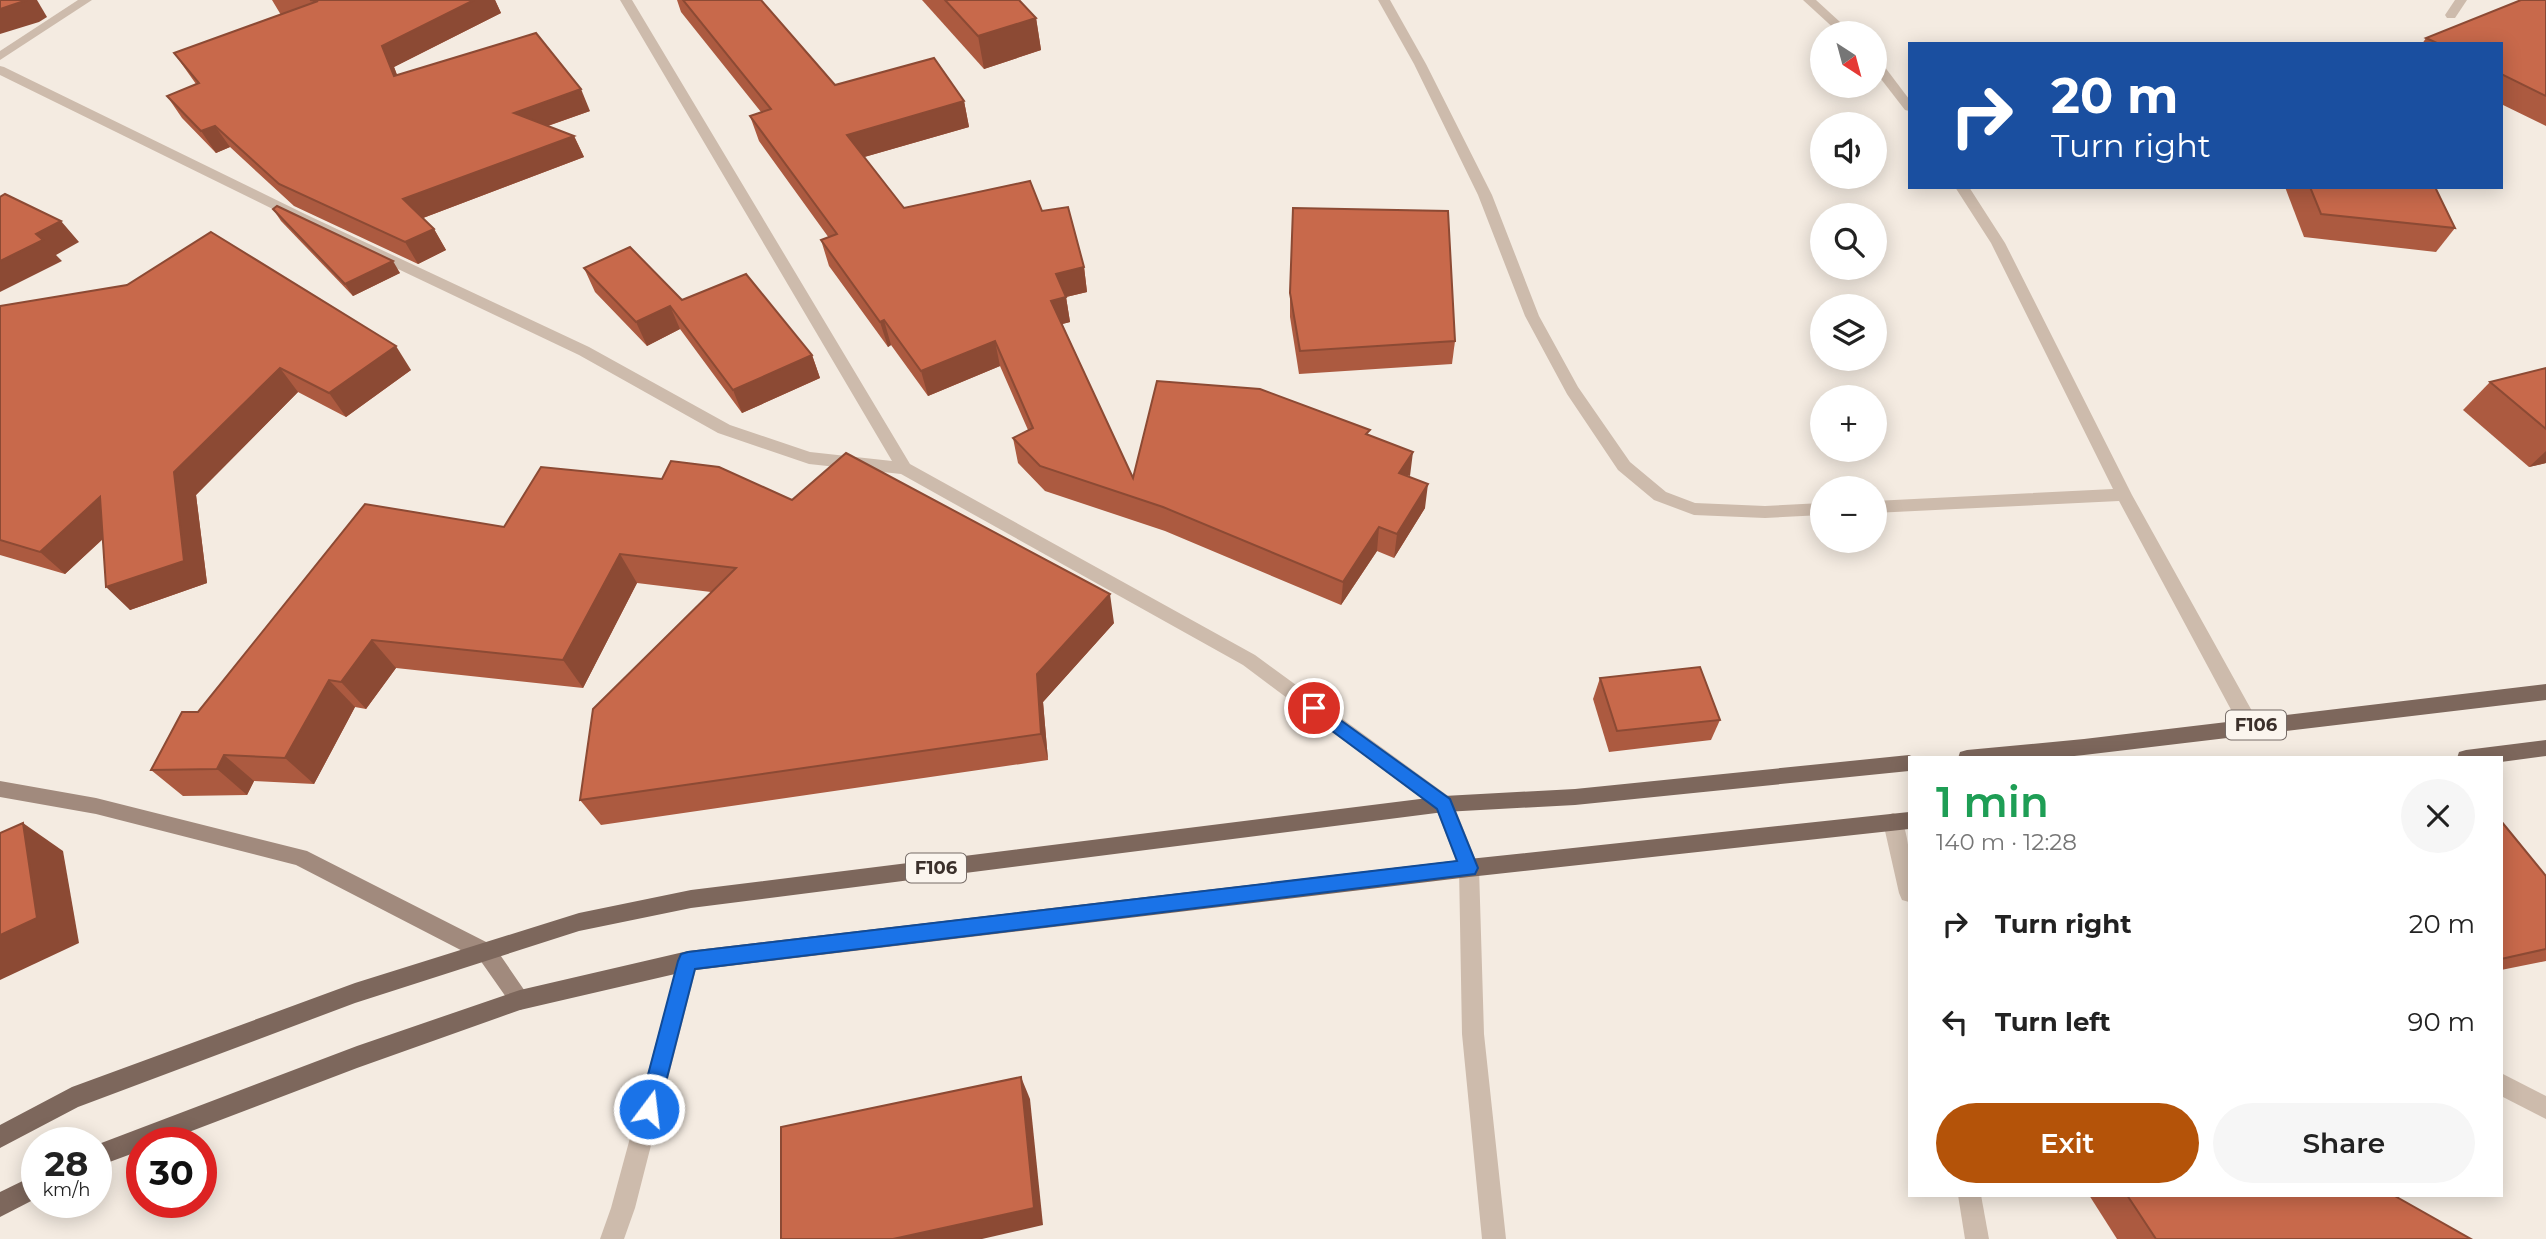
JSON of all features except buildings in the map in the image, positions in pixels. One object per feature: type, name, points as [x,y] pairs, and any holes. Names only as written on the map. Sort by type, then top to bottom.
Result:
[{"type":"main road","name":"F106","points":[[1988,756],[2546,692]]},
{"type":"main road","points":[[2482,756],[2546,748]]},
{"type":"main road","name":"F106","points":[[0,1137],[72,1098],[355,993],[579,922],[691,899],[1444,804],[1575,797],[1908,763]]},
{"type":"main road","points":[[112,1150],[358,1057],[520,1000],[688,961],[1469,868],[1901,821]]},
{"type":"main road","points":[[0,1206],[21,1194]]},
{"type":"street","points":[[0,56],[86,0]]},
{"type":"street","points":[[626,0],[904,468]]},
{"type":"street","points":[[1384,0],[1420,64],[1485,195],[1532,316],[1572,390],[1624,466],[1660,496],[1694,509],[1765,512],[1810,510]]},
{"type":"street","points":[[1809,0],[1833,21]]},
{"type":"street","points":[[2451,15],[2461,0]]},
{"type":"street","points":[[0,70],[302,218],[584,351],[724,429],[809,458],[904,468],[1249,660],[1444,804],[1469,868],[1473,1034],[1494,1239]]},
{"type":"street","points":[[1887,78],[1908,106]]},
{"type":"street","points":[[1963,189],[1998,243],[2124,495],[2250,726]]},
{"type":"street","points":[[1887,506],[2124,495]]},
{"type":"street","points":[[0,789],[96,806],[300,857],[487,953],[520,1000]]},
{"type":"street","points":[[1901,821],[1908,884]]},
{"type":"street","points":[[612,1239],[623,1209],[688,961]]},
{"type":"street","points":[[2503,1085],[2546,1108]]},
{"type":"street","points":[[1969,1197],[1977,1239]]},
{"type":"route","points":[[649,1109],[688,961],[1469,868],[1444,804],[1314,708]]}]
